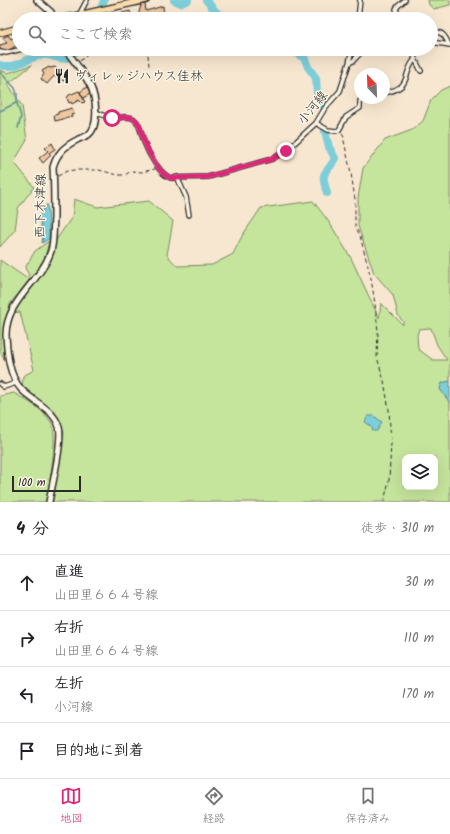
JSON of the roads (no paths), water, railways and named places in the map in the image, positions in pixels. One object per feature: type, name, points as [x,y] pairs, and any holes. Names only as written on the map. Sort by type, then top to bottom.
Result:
[{"type":"main road","points":[[92,12],[146,0]]},
{"type":"main road","points":[[0,33],[12,30]]},
{"type":"street","points":[[37,0],[51,12]]},
{"type":"street","points":[[83,12],[87,0]]},
{"type":"street","points":[[359,12],[360,0]]},
{"type":"street","points":[[397,12],[396,9],[398,6],[405,0]]},
{"type":"street","points":[[438,31],[442,33],[449,45]]},
{"type":"street","points":[[438,43],[449,45]]},
{"type":"street","points":[[0,52],[6,53],[12,52]]},
{"type":"street","name":"西下木津線","points":[[49,502],[60,439],[59,427],[54,417],[16,383],[9,359],[6,334],[11,310],[36,277],[51,250],[53,234],[53,167],[55,159],[62,149],[88,135],[94,128],[96,112],[90,86],[71,56]]},
{"type":"street","points":[[349,63],[350,56]]},
{"type":"street","name":"小河線","points":[[96,112],[112,118],[133,118],[139,124],[144,142],[150,155],[166,176],[171,178],[208,177],[272,159],[286,151],[316,123],[325,108],[340,91],[349,63],[358,56]]},
{"type":"street","points":[[414,56],[421,71]]},
{"type":"street","points":[[390,92],[405,83],[411,63],[415,59]]},
{"type":"street","points":[[316,123],[328,130],[340,130],[346,117],[360,108],[360,104]]},
{"type":"street","points":[[177,177],[186,197],[188,215]]},
{"type":"street","points":[[0,384],[4,387],[16,383]]},
{"type":"water","points":[[47,204],[49,217],[49,239],[42,243],[43,235],[39,216]]},
{"type":"water","points":[[450,381],[450,403],[440,389],[442,383]]},
{"type":"water","points":[[368,416],[374,416],[382,422],[377,431],[373,431],[371,426],[365,422]]},
{"type":"waterway","points":[[100,12],[104,0]]},
{"type":"waterway","points":[[174,0],[181,3],[188,0]]},
{"type":"waterway","points":[[206,0],[216,12]]},
{"type":"waterway","points":[[0,65],[17,65],[37,56]]},
{"type":"waterway","points":[[51,56],[63,59],[71,56]]},
{"type":"waterway","points":[[301,56],[305,59],[308,67],[316,78],[317,93],[323,101],[323,107]]},
{"type":"waterway","points":[[0,72],[15,88],[17,94],[17,103],[21,117],[18,128]]},
{"type":"waterway","points":[[0,111],[16,103]]},
{"type":"waterway","points":[[325,131],[329,147],[335,158],[324,176],[327,193]]},
{"type":"place","name":"ヴィレッジハウス佳林","points":[[62,76]]}]
